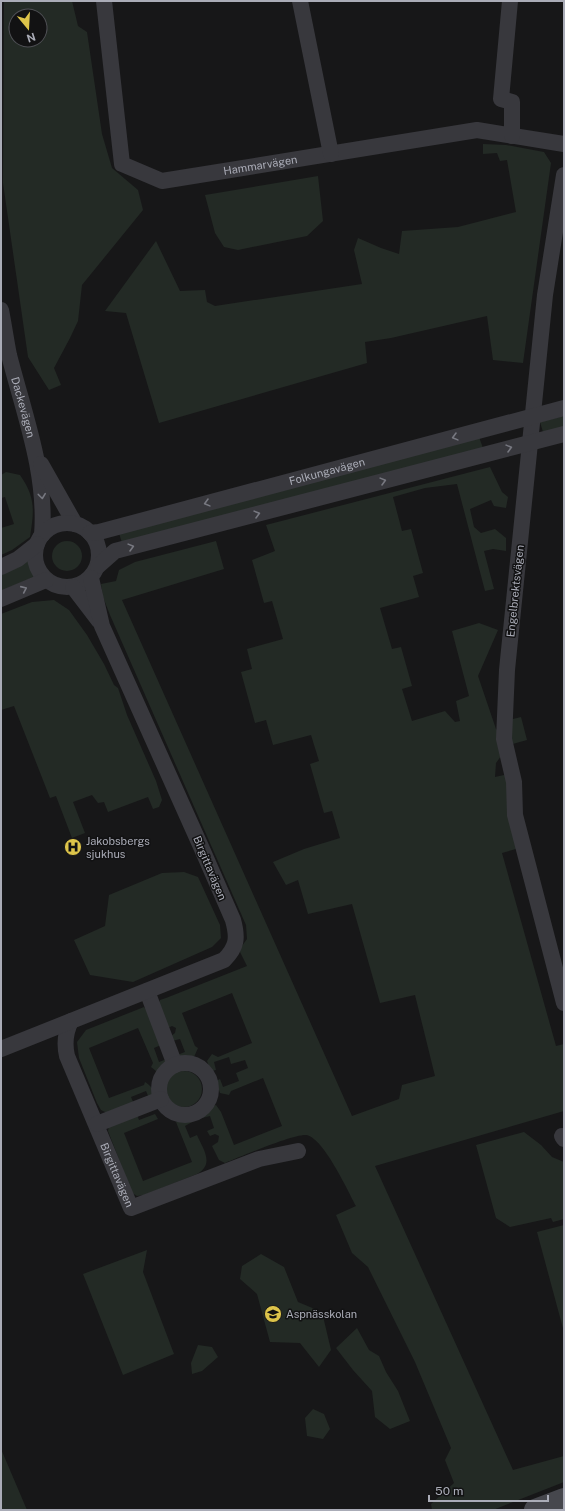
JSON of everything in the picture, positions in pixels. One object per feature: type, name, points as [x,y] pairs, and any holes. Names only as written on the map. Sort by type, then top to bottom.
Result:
[{"type":"main road","points":[[535,1510],[564,1499]]},
{"type":"street","name":"Hammarvägen","points":[[104,1],[122,164],[162,181],[477,130],[564,144]]},
{"type":"street","points":[[300,1],[331,154]]},
{"type":"street","points":[[510,1],[500,99],[512,102],[512,136]]},
{"type":"street","name":"Engelbrektsvägen","points":[[564,175],[545,296],[507,670],[504,739],[514,782],[515,815],[564,1003]]},
{"type":"street","name":"Dackevägen","points":[[1,310],[5,357],[37,458],[44,513],[40,540]]},
{"type":"street","name":"Folkungavägen","points":[[90,533],[99,532],[564,408]]},
{"type":"street","points":[[40,540],[35,553],[36,564],[41,574],[46,580],[58,586],[73,587],[84,583],[115,551],[564,434]]},
{"type":"street","name":"Dackevägen","points":[[37,458],[75,524]]},
{"type":"street","points":[[1,567],[18,559],[57,525],[64,523],[81,526],[90,533],[99,547],[100,554],[94,572]]},
{"type":"street","name":"Birgittavägen","points":[[94,572],[102,626]]},
{"type":"street","points":[[1,599],[46,580]]},
{"type":"street","name":"Birgittavägen","points":[[1,1049],[224,960],[232,952],[235,944],[236,931],[233,920],[102,626],[73,587]]},
{"type":"street","points":[[147,992],[175,1065]]},
{"type":"street","name":"Birgittavägen","points":[[71,1021],[66,1032],[65,1046],[67,1056],[131,1208],[259,1159],[298,1151]]},
{"type":"street","points":[[190,1064],[199,1067],[206,1074],[210,1083],[210,1092],[208,1100],[203,1108],[193,1113],[184,1115],[175,1113],[168,1109],[161,1099],[159,1087],[161,1078],[175,1065],[190,1064]]},
{"type":"street","points":[[96,1124],[161,1099]]},
{"type":"shaded area","points":[[4,1],[72,1],[78,26],[87,32],[102,134],[112,168],[138,190],[143,210],[82,285],[78,321],[54,368],[61,385],[49,390],[28,357],[3,183]]},
{"type":"shaded area","points":[[483,144],[506,145],[544,152],[551,163],[523,363],[493,360],[487,316],[391,338],[365,342],[367,363],[159,423],[126,313],[105,311],[156,241],[180,291],[205,290],[207,302],[215,306],[362,284],[354,250],[358,238],[399,254],[402,231],[458,227],[516,212],[507,160],[500,161],[497,153],[483,154]]},
{"type":"shaded area","points":[[318,176],[323,221],[307,236],[238,250],[224,247],[215,233],[205,195]]},
{"type":"shaded area","points":[[564,416],[564,427],[543,432],[540,422]]},
{"type":"shaded area","points":[[479,437],[483,448],[122,543],[119,533]]},
{"type":"shaded area","points":[[490,467],[502,492],[508,497],[506,508],[494,506],[491,500],[470,509],[474,527],[481,533],[495,529],[506,538],[506,551],[493,549],[484,551],[494,589],[485,591],[457,484],[425,488],[393,497],[402,531],[411,529],[423,573],[413,576],[419,597],[380,608],[392,649],[401,647],[412,686],[402,689],[412,721],[445,711],[455,722],[460,721],[456,701],[469,696],[452,631],[479,623],[498,630],[478,676],[496,729],[502,734],[509,720],[521,717],[527,740],[509,745],[496,763],[495,777],[504,775],[520,781],[519,848],[502,853],[556,1046],[564,1044],[564,1111],[375,1166],[513,1470],[564,1456],[564,1482],[493,1510],[432,1510],[431,1504],[454,1483],[445,1460],[451,1448],[415,1362],[368,1267],[352,1253],[336,1215],[356,1206],[341,1177],[320,1145],[313,1138],[306,1135],[290,1138],[225,1163],[219,1160],[212,1146],[218,1142],[219,1136],[215,1134],[210,1136],[207,1131],[214,1128],[210,1116],[202,1118],[202,1114],[206,1108],[216,1105],[221,1112],[234,1145],[282,1126],[263,1078],[231,1091],[229,1095],[220,1093],[216,1081],[220,1079],[223,1087],[239,1081],[236,1073],[248,1068],[245,1060],[231,1064],[229,1057],[214,1062],[216,1070],[211,1071],[207,1061],[212,1054],[218,1057],[252,1043],[232,993],[182,1013],[195,1046],[198,1048],[194,1057],[180,1060],[177,1055],[185,1052],[180,1039],[172,1041],[171,1036],[175,1033],[176,1028],[172,1026],[168,1028],[158,1005],[160,1000],[247,966],[239,950],[247,939],[246,925],[110,615],[103,597],[101,584],[116,581],[119,570],[135,562],[216,541],[224,569],[122,600],[352,1116],[399,1099],[402,1085],[435,1076],[415,995],[380,1003],[352,904],[308,914],[298,880],[286,885],[273,862],[304,849],[340,838],[332,811],[324,813],[310,764],[319,761],[311,735],[273,745],[266,720],[255,723],[241,672],[252,669],[247,649],[283,639],[272,601],[264,603],[252,560],[275,551],[266,525]]},
{"type":"shaded area","points":[[6,472],[20,475],[29,491],[33,512],[30,537],[12,550],[1,555],[1,528],[14,524],[5,497],[1,498],[1,475]]},
{"type":"shaded area","points":[[67,541],[78,545],[82,556],[78,567],[67,571],[56,567],[52,556],[56,545]]},
{"type":"shaded area","points":[[29,559],[36,576],[1,591],[1,573]]},
{"type":"shaded area","points":[[54,600],[69,610],[87,635],[114,685],[118,688],[127,715],[156,781],[162,800],[159,807],[153,809],[148,797],[108,812],[104,802],[98,803],[92,795],[73,802],[85,833],[72,838],[56,796],[50,798],[14,706],[1,710],[1,614],[32,602]]},
{"type":"shaded area","points":[[184,872],[198,877],[220,925],[221,938],[212,947],[133,982],[90,975],[74,940],[105,926],[109,895],[162,873]]},
{"type":"shaded area","points":[[144,1007],[148,1012],[161,1045],[154,1048],[159,1062],[167,1059],[169,1064],[156,1071],[151,1067],[153,1063],[138,1028],[89,1048],[109,1098],[144,1085],[145,1082],[153,1091],[153,1096],[149,1098],[146,1091],[131,1097],[134,1104],[107,1113],[101,1110],[97,1103],[79,1058],[77,1042],[86,1030]]},
{"type":"shaded area","points":[[184,1071],[197,1076],[202,1089],[197,1102],[184,1107],[171,1102],[166,1089],[171,1076]]},
{"type":"shaded area","points":[[136,1112],[139,1120],[155,1114],[158,1119],[124,1133],[143,1181],[192,1162],[176,1122],[187,1118],[191,1119],[192,1122],[185,1126],[190,1138],[197,1135],[206,1156],[205,1166],[202,1170],[197,1174],[144,1195],[137,1196],[132,1193],[108,1131],[109,1125]]},
{"type":"shaded area","points":[[524,1132],[541,1145],[552,1157],[564,1162],[564,1219],[553,1222],[551,1218],[510,1227],[496,1218],[476,1145]]},
{"type":"shaded area","points":[[564,1225],[564,1332],[537,1232]]},
{"type":"shaded area","points":[[147,1250],[143,1272],[174,1354],[123,1375],[83,1274]]},
{"type":"shaded area","points":[[261,1254],[284,1267],[298,1302],[322,1312],[331,1350],[319,1367],[300,1343],[270,1342],[257,1294],[240,1279],[242,1266]]},
{"type":"shaded area","points":[[357,1328],[369,1350],[379,1356],[386,1372],[398,1391],[410,1421],[390,1429],[375,1417],[372,1391],[336,1348]]},
{"type":"shaded area","points":[[198,1345],[212,1347],[218,1357],[202,1371],[192,1374],[191,1363]]},
{"type":"shaded area","points":[[313,1409],[324,1414],[330,1429],[323,1439],[307,1436],[305,1418]]},
{"type":"shaded area","points":[[1,1449],[27,1510],[1,1510]]},
{"type":"place","name":"Jakobsbergs sjukhus","points":[[73,847]]},
{"type":"place","name":"Aspnässkolan","points":[[273,1314]]}]
